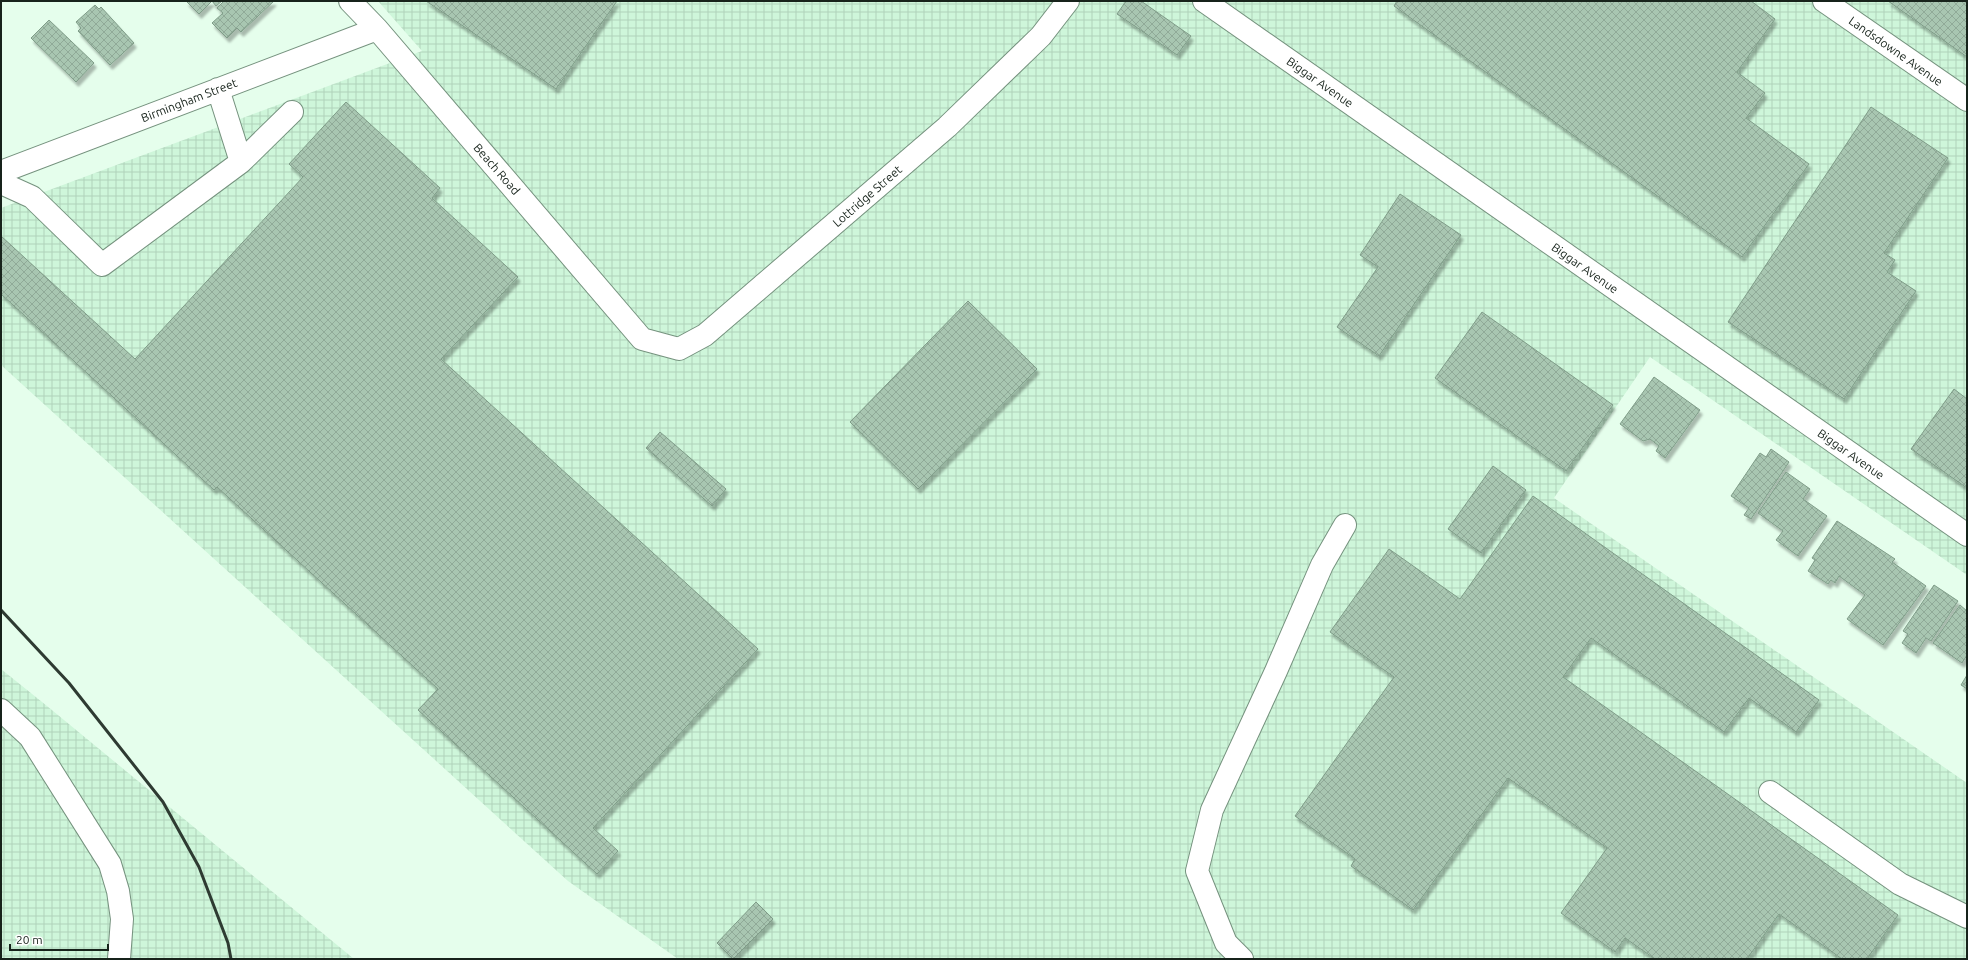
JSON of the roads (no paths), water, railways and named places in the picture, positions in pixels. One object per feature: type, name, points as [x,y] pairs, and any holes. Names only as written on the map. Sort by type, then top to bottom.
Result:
[{"type":"street","name":"Beach Road","points":[[350,1],[376,28],[642,339]]},
{"type":"street","name":"Lottridge Street","points":[[642,339],[679,349],[705,335],[947,127],[1041,36],[1068,1]]},
{"type":"street","name":"Biggar Avenue","points":[[1204,1],[1967,535]]},
{"type":"street","name":"Landsdowne Avenue","points":[[1824,1],[1967,100]]},
{"type":"street","name":"Birmingham Street","points":[[1,172],[376,28]]},
{"type":"street","points":[[218,89],[241,162]]},
{"type":"street","points":[[1,183],[32,197],[102,265],[241,162],[292,112]]},
{"type":"street","points":[[1242,959],[1226,943],[1197,872],[1212,810],[1276,671],[1322,565],[1345,525]]},
{"type":"street","points":[[1,710],[30,737],[110,864],[118,891],[122,919],[119,959]]},
{"type":"street","points":[[1770,792],[1900,884],[1967,917]]},
{"type":"railway","points":[[1,610],[69,683],[163,802],[199,867],[228,943],[231,959]]}]
